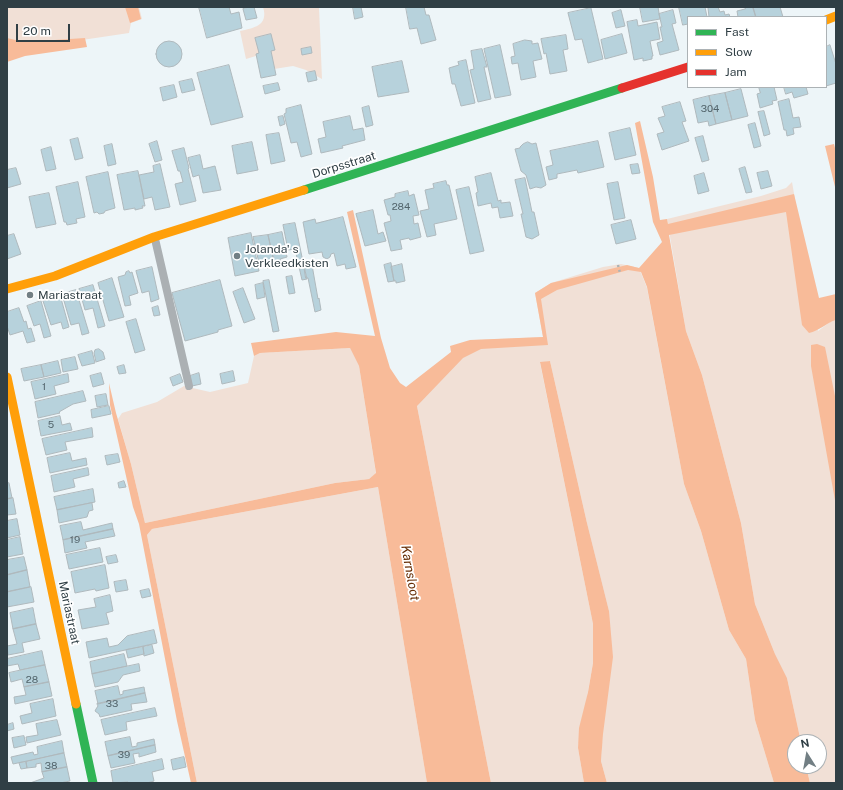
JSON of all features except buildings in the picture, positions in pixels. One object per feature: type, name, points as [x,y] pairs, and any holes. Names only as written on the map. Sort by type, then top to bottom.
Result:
[{"type":"street","name":"Dorpsstraat","points":[[7,289],[55,276],[154,237],[463,140],[687,67]]},
{"type":"street","name":"Mariastraat","points":[[7,377],[93,783]]},
{"type":"lane","points":[[154,237],[189,386]]},
{"type":"path","points":[[618,265],[620,273]]},
{"type":"shaded area","points":[[7,7],[139,7],[142,19],[131,23],[129,33],[82,40],[7,56]]},
{"type":"shaded area","points":[[263,7],[319,7],[322,79],[306,70],[293,66],[274,69],[269,52],[246,59],[240,31],[255,27],[262,22],[264,18]]},
{"type":"shaded area","points":[[792,182],[818,331],[830,322],[836,320],[836,783],[810,783],[808,774],[827,774],[827,734],[799,734],[787,678],[775,654],[755,604],[741,523],[702,375],[686,331],[667,219],[761,196],[786,188]]},
{"type":"shaded area","points":[[621,264],[639,268],[647,288],[684,484],[701,531],[729,630],[746,659],[755,720],[774,783],[607,783],[601,761],[609,611],[550,361],[540,363],[593,624],[593,663],[578,748],[584,783],[491,783],[417,406],[408,399],[474,340],[543,337],[535,293],[551,283],[603,267]]},
{"type":"shaded area","points":[[350,348],[359,366],[376,474],[369,479],[335,483],[145,523],[131,464],[118,419],[122,413],[157,402],[184,386],[210,392],[248,383],[254,356],[260,353]]},
{"type":"shaded area","points":[[378,487],[427,783],[197,783],[147,535],[152,529]]},
{"type":"water","points":[[125,7],[138,7],[141,19],[130,23]]},
{"type":"water","points":[[7,38],[24,42],[85,38],[87,47],[25,56],[7,62]]},
{"type":"water","name":"Karnsloot","points":[[640,121],[653,177],[660,220],[667,219],[668,224],[794,194],[819,298],[836,294],[836,320],[816,331],[809,333],[802,325],[786,212],[669,235],[686,331],[702,375],[741,523],[755,604],[775,654],[787,678],[799,734],[787,734],[787,774],[808,774],[810,783],[774,783],[755,720],[746,659],[729,630],[701,531],[684,484],[647,287],[641,272],[628,270],[557,290],[541,299],[548,345],[481,349],[463,358],[417,406],[491,783],[427,783],[378,487],[152,529],[147,535],[197,783],[191,783],[177,721],[139,524],[133,507],[110,405],[109,383],[145,523],[335,483],[369,479],[376,473],[359,366],[350,348],[260,353],[254,356],[251,343],[336,332],[375,336],[347,212],[353,210],[381,338],[390,368],[400,383],[406,387],[451,352],[450,346],[470,340],[543,337],[535,293],[551,283],[627,265],[639,268],[662,242],[653,222],[635,123]]},
{"type":"water","points":[[834,144],[836,152],[836,191],[825,146]]},
{"type":"water","points":[[817,344],[825,347],[836,401],[836,506],[811,366],[811,345]]},
{"type":"water","points":[[550,361],[609,611],[613,657],[601,761],[607,783],[584,783],[578,748],[579,728],[588,692],[593,663],[593,624],[540,362]]},
{"type":"traffic: fast","points":[[304,190],[622,88]]},
{"type":"traffic: fast","points":[[76,704],[93,783]]},
{"type":"traffic: slow","points":[[827,20],[836,16]]},
{"type":"traffic: slow","points":[[7,289],[55,276],[154,237],[304,190]]},
{"type":"traffic: slow","points":[[7,377],[76,704]]},
{"type":"traffic: jam","points":[[622,88],[687,67]]},
{"type":"place","name":"Jolanda' s Verkleedkisten","points":[[237,256]]},
{"type":"place","name":"Mariastraat","points":[[30,295]]}]
